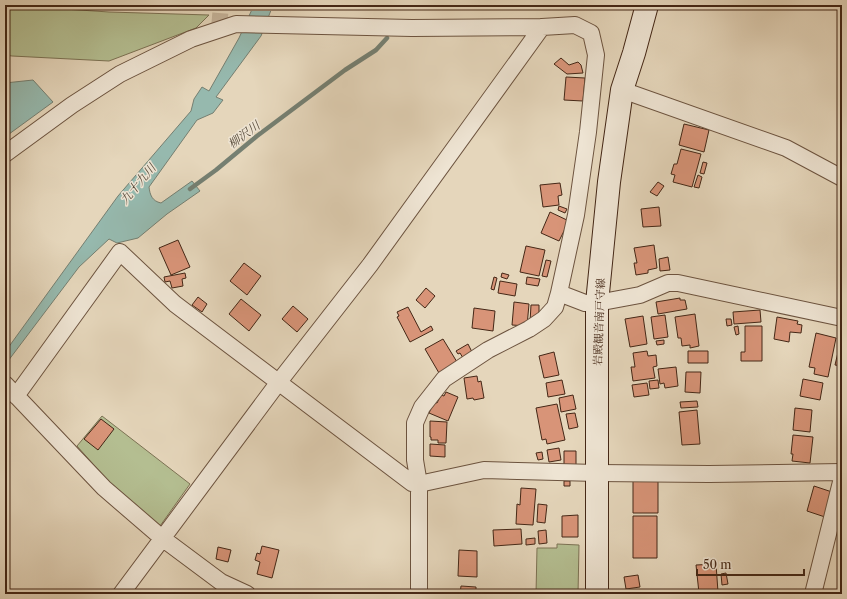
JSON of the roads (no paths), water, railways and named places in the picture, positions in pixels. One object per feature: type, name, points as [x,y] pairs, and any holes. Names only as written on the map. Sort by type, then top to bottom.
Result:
[{"type":"main road","name":"岩殿観音南戸守線","points":[[597,594],[597,303],[609,182],[622,90],[647,5]]},
{"type":"street","points":[[5,154],[72,105],[120,74],[191,39],[236,24],[412,28],[542,27],[575,25],[591,33],[596,54],[588,132],[576,215],[555,307],[544,319],[529,329],[488,350],[444,380],[422,407],[415,423],[415,460],[419,484],[419,594]]},
{"type":"street","points":[[121,594],[278,383],[370,265],[542,27]]},
{"type":"street","points":[[622,90],[786,148],[842,178]]},
{"type":"street","points":[[247,594],[221,582],[162,538],[104,488],[11,390],[120,252],[175,304],[412,483],[419,484],[484,470],[709,474],[842,472]]},
{"type":"street","points":[[559,293],[585,303],[597,303],[640,295],[668,283],[678,283],[842,318]]},
{"type":"street","points":[[813,594],[842,478]]},
{"type":"water","name":"九十九川","points":[[254,5],[273,5],[261,36],[216,97],[223,100],[213,113],[197,120],[149,187],[150,193],[155,201],[161,203],[192,181],[200,191],[167,214],[138,238],[117,243],[109,239],[79,267],[5,365],[5,352],[118,196],[191,111],[194,99],[202,87],[209,91],[239,38]]},
{"type":"water","points":[[33,80],[53,102],[5,137],[5,83]]},
{"type":"waterway","name":"柳沢川","points":[[190,189],[216,170],[257,136],[345,70],[376,50],[387,38]]},
{"type":"tunnel","points":[[219,29],[221,5]]}]
